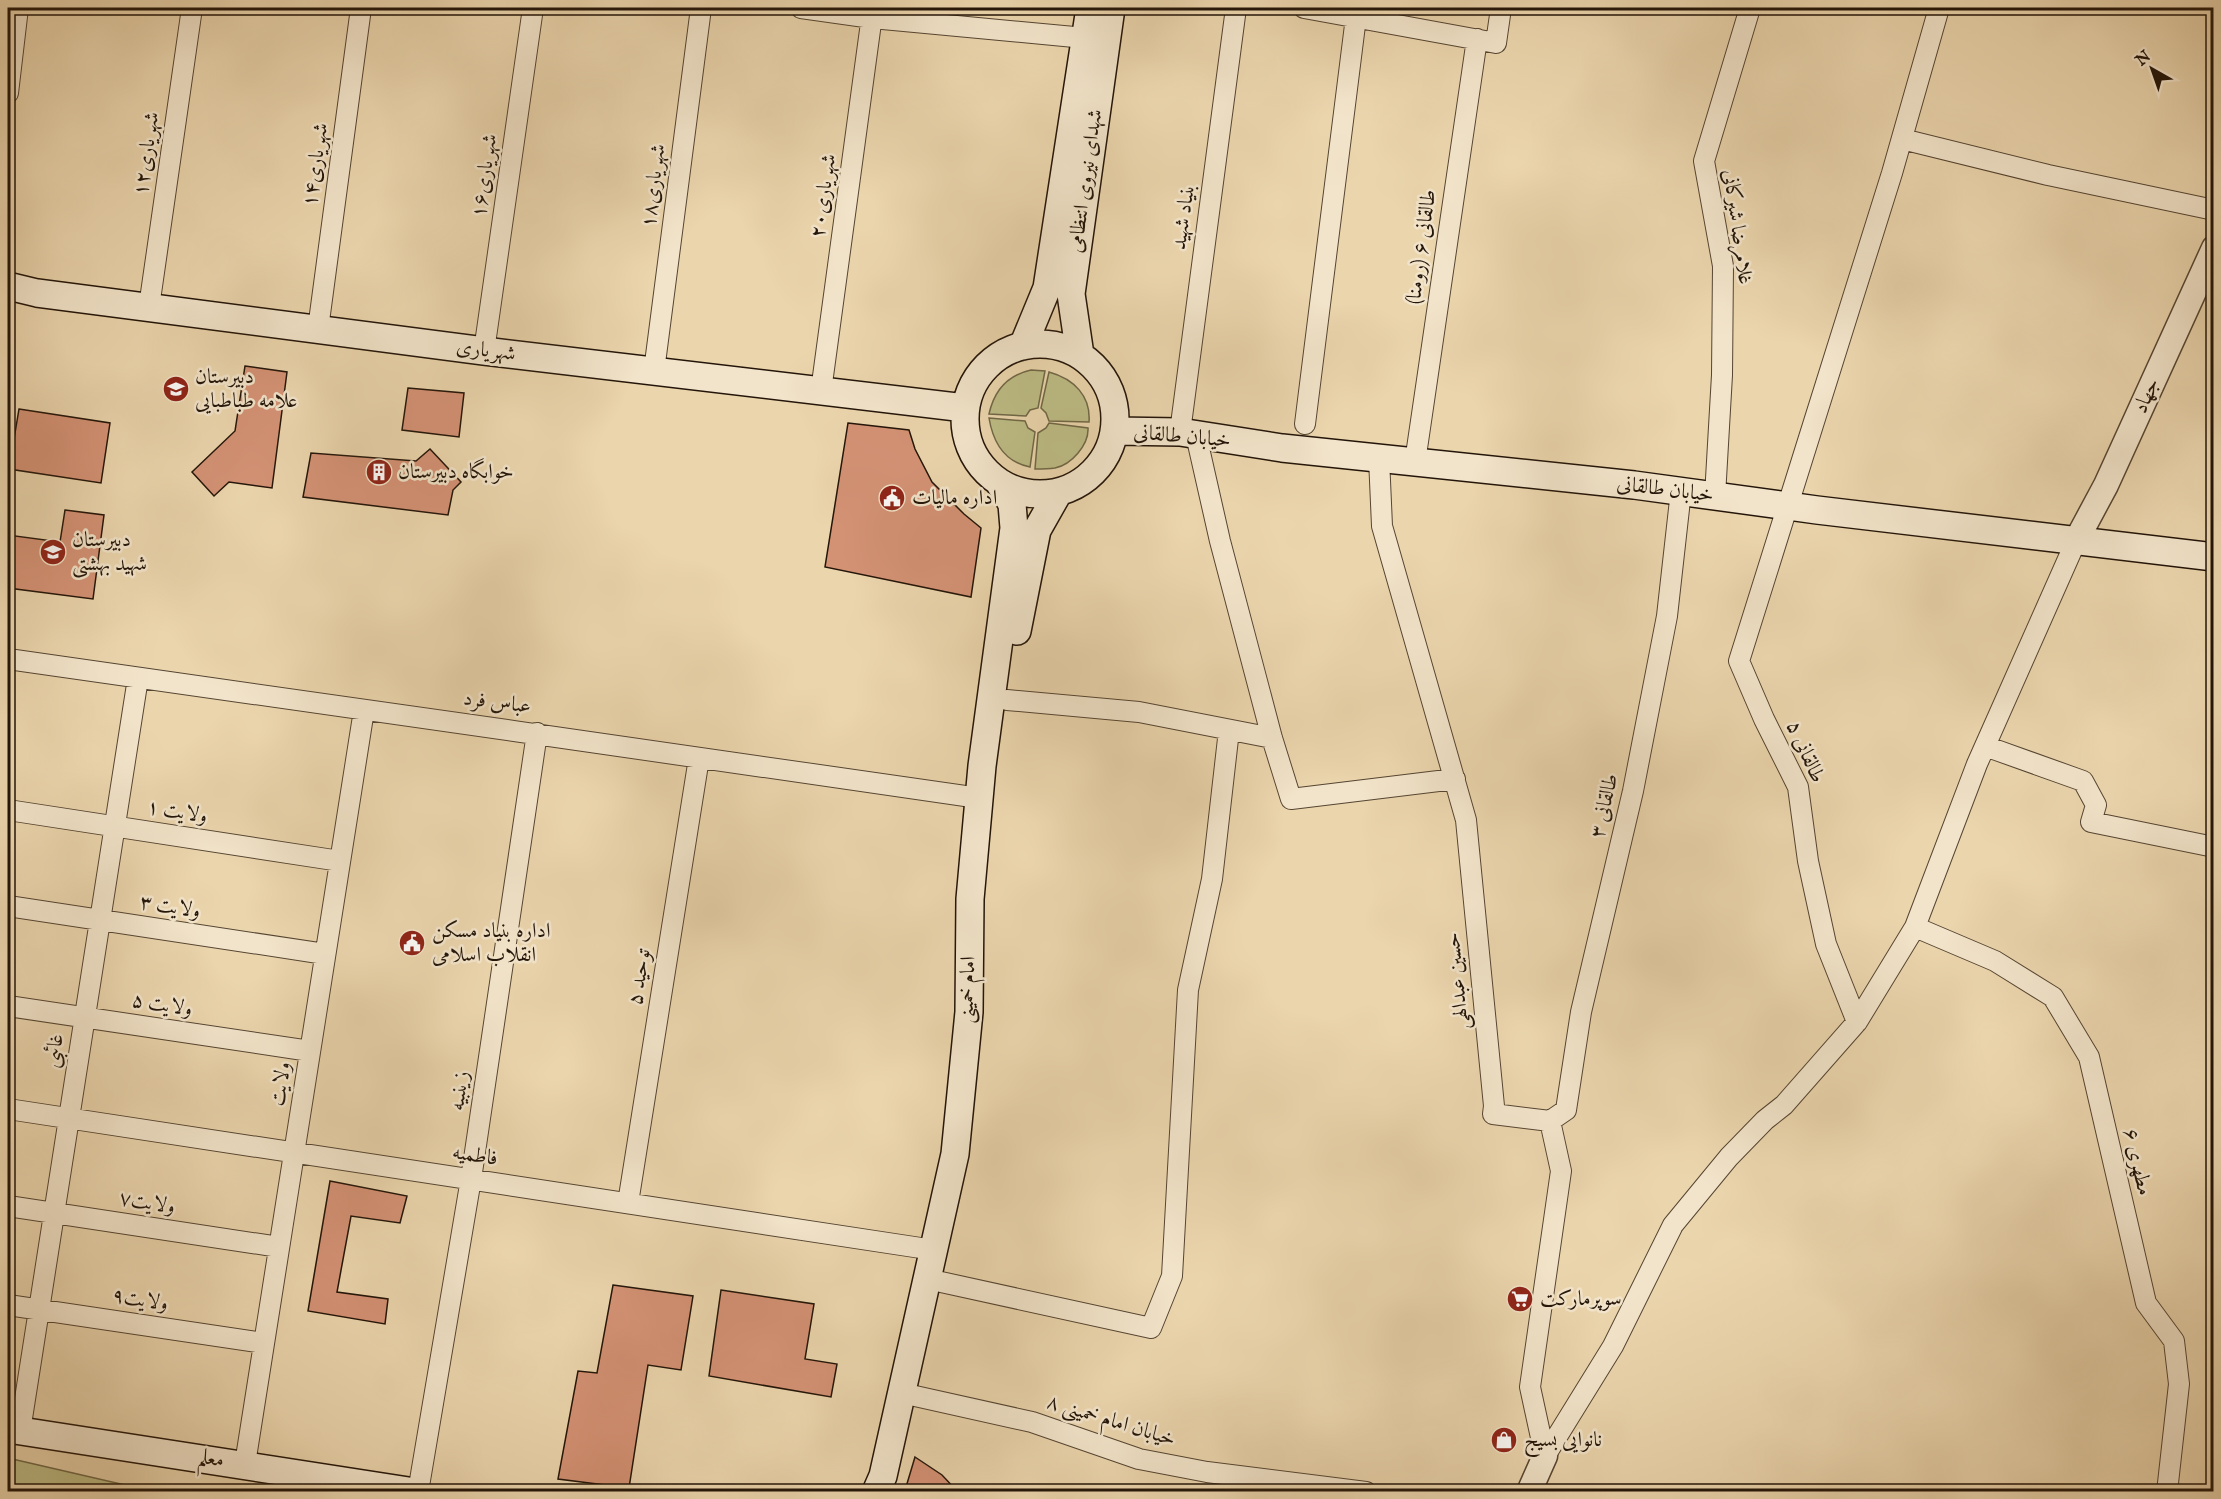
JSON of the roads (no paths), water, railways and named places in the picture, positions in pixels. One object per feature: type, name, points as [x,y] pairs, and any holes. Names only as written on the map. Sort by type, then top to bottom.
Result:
[{"type":"main road","name":"شهدای نیروی انتظامی","points":[[1023,346],[1047,288],[1090,8]]},
{"type":"main road","name":"شهدای نیروی انتظامی","points":[[1080,355],[1071,294],[1111,8]]},
{"type":"main road","name":"شهریاری","points":[[8,286],[37,293],[484,351],[965,408]]},
{"type":"main road","points":[[1053,345],[1080,355],[1102,375],[1114,402],[1115,431],[1105,459],[1085,481],[1058,493],[1028,494],[1000,484],[979,464],[966,437],[965,408],[976,380],[996,358],[1023,346],[1053,345]]},
{"type":"main road","name":"خیابان طالقانی","points":[[1115,431],[1188,434],[1282,448],[1681,491],[2214,558]]},
{"type":"main road","name":"امام خمینی","points":[[876,1491],[883,1476],[956,1142],[969,1012],[970,899],[979,798],[1014,528],[1012,504],[1000,484]]},
{"type":"main road","name":"امام خمینی","points":[[898,1491],[915,1396],[972,1156],[986,1013],[988,887],[997,769],[1015,641],[1036,530],[1058,493]]},
{"type":"main road","name":"معلم","points":[[14,1430],[416,1491]]},
{"type":"street","points":[[8,93],[18,8]]},
{"type":"street","name":"شهریاری۱۲","points":[[148,307],[192,8]]},
{"type":"street","name":"شهریاری۱۴","points":[[318,329],[361,8]]},
{"type":"street","name":"شهریاری۱۶","points":[[484,351],[533,8]]},
{"type":"street","name":"شهریاری۱۸","points":[[654,372],[701,8]]},
{"type":"street","points":[[801,8],[873,13],[1084,38]]},
{"type":"street","name":"بنیاد شهید","points":[[1188,434],[1236,8]]},
{"type":"street","points":[[1304,8],[1496,43],[1501,8]]},
{"type":"street","name":"غلامرضا شیرکانی","points":[[1715,496],[1722,375],[1723,266],[1704,161],[1750,8]]},
{"type":"street","name":"طالقانی ۵","points":[[1857,1022],[1826,944],[1808,861],[1798,787],[1764,719],[1739,661],[1902,139],[1939,8]]},
{"type":"street","name":"شهریاری۲۰","points":[[821,391],[873,13]]},
{"type":"street","points":[[1305,424],[1356,17]]},
{"type":"street","name":"طالقانی ۶ (رومنا)","points":[[1415,462],[1477,39]]},
{"type":"street","points":[[1902,139],[2048,175],[2214,210]]},
{"type":"street","name":"جهاد","points":[[2076,541],[2106,485],[2214,249]]},
{"type":"street","points":[[1188,434],[1291,799],[1455,779]]},
{"type":"street","name":"حسین عبدالهی","points":[[1379,458],[1382,526],[1467,820],[1493,1114],[1550,1121]]},
{"type":"street","name":"طالقانی ۳","points":[[1550,1121],[1566,1110],[1581,1012],[1633,791],[1667,616],[1681,491]]},
{"type":"street","points":[[1529,1491],[1545,1455],[1613,1346],[1672,1226],[1729,1157],[1765,1120],[1784,1105],[1857,1022],[1915,927],[1985,746],[2076,541]]},
{"type":"street","name":"عباس فرد","points":[[8,659],[979,798]]},
{"type":"street","name":"غائبی","points":[[14,1430],[39,1309],[138,678]]},
{"type":"street","points":[[1007,700],[1139,712],[1272,738]]},
{"type":"street","name":"ولایت","points":[[245,1464],[364,710]]},
{"type":"street","points":[[941,1282],[1151,1329],[1172,1275],[1188,990],[1212,879],[1229,730]]},
{"type":"street","name":"زینبیه","points":[[416,1491],[471,1179],[537,733]]},
{"type":"street","points":[[1985,746],[2083,781],[2096,805],[2091,822],[2214,847]]},
{"type":"street","name":"توحید ۵","points":[[628,1203],[699,758]]},
{"type":"street","name":"ولایت ۱","points":[[8,810],[340,861]]},
{"type":"street","name":"ولایت ۳","points":[[8,906],[325,954]]},
{"type":"street","name":"مطهری ۶","points":[[1915,927],[1995,961],[2052,997],[2089,1057],[2146,1303],[2174,1341],[2179,1384],[2168,1491]]},
{"type":"street","name":"ولایت ۵","points":[[8,1005],[310,1051]]},
{"type":"street","name":"فاطمیه","points":[[8,1109],[934,1250]]},
{"type":"street","points":[[1545,1455],[1530,1387],[1561,1171],[1550,1121]]},
{"type":"street","name":"ولایت۷","points":[[8,1206],[279,1247]]},
{"type":"street","name":"ولایت۹","points":[[8,1305],[264,1343]]},
{"type":"street","name":"خیابان امام خمینی ۸","points":[[915,1396],[1032,1422],[1139,1459],[1207,1472],[1366,1491]]},
{"type":"place","name":"دبیرستان علامه طباطبایی","points":[[176,389]]},
{"type":"place","name":"خوابگاه دبیرستان","points":[[379,472]]},
{"type":"place","name":"اداره مالیات","points":[[892,498]]},
{"type":"place","name":"دبیرستان شهید بهشتی","points":[[53,552]]},
{"type":"place","name":"اداره بنیاد مسکن انقلاب اسلامی","points":[[412,943]]},
{"type":"place","name":"سوپرمارکت","points":[[1520,1299]]},
{"type":"place","name":"نانوایی بسیج","points":[[1504,1440]]}]
